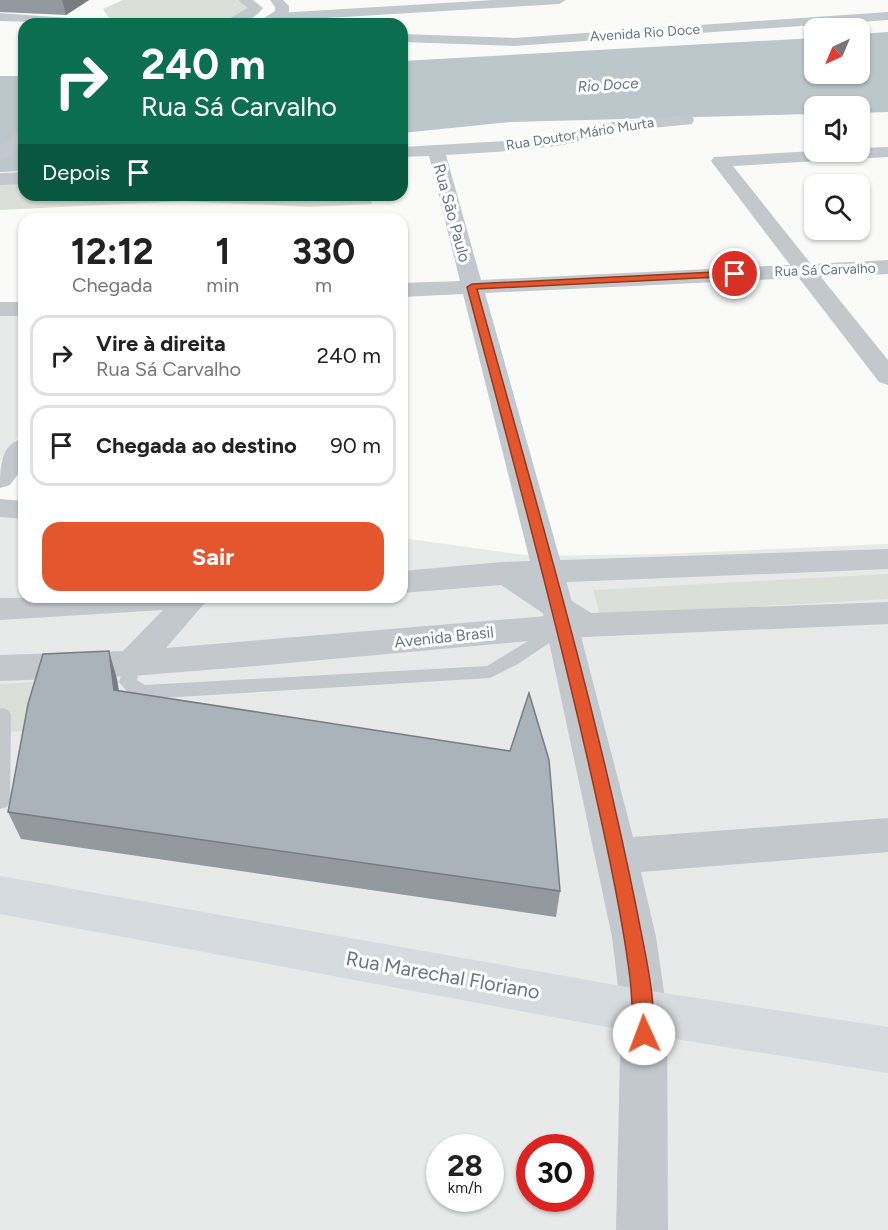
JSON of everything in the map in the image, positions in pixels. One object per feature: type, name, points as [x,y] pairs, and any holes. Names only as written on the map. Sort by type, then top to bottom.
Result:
[{"type":"main road","name":"Rua Marechal Floriano","points":[[0,895],[644,1012],[888,1050]]},
{"type":"street","points":[[241,18],[253,13],[256,8],[255,5],[245,0]]},
{"type":"street","points":[[276,13],[559,0]]},
{"type":"street","name":"Avenida Rio Doce","points":[[408,38],[514,42],[793,17],[888,16]]},
{"type":"street","points":[[0,17],[19,18]]},
{"type":"street","name":"Rua Doutor Mário Murta","points":[[408,152],[524,145],[563,140],[614,127],[686,120]]},
{"type":"street","points":[[0,155],[18,141]]},
{"type":"street","name":"Rua São Paulo","points":[[436,150],[549,573],[569,620],[634,937],[644,1012],[642,1230]]},
{"type":"street","points":[[888,152],[720,161],[888,377]]},
{"type":"street","points":[[0,179],[18,178]]},
{"type":"street","name":"Rua Sá Carvalho","points":[[408,290],[888,267]]},
{"type":"street","points":[[0,309],[18,309]]},
{"type":"street","points":[[0,479],[18,454]]},
{"type":"street","points":[[0,508],[18,510]]},
{"type":"street","points":[[408,582],[507,574],[888,560]]},
{"type":"street","points":[[408,561],[507,574],[569,620]]},
{"type":"street","points":[[0,609],[96,603]]},
{"type":"street","points":[[132,663],[187,603]]},
{"type":"street","name":"Avenida Brasil","points":[[0,668],[132,663],[327,649],[569,620],[888,613]]},
{"type":"street","points":[[617,856],[888,835]]},
{"type":"lane","points":[[0,801],[2,715]]},
{"type":"shaded area","points":[[123,0],[237,0],[251,6],[247,14],[236,18],[110,18],[103,9]]},
{"type":"shaded area","points":[[18,180],[18,201],[184,201],[0,210],[0,182]]},
{"type":"shaded area","points":[[184,201],[371,201],[372,204],[310,207]]},
{"type":"shaded area","points":[[0,312],[18,312],[18,437],[0,462]]},
{"type":"shaded area","points":[[18,513],[18,603],[408,603],[408,539],[532,556],[663,554],[888,544],[888,1230],[0,1230],[0,514]]},
{"type":"shaded area","points":[[888,574],[888,599],[600,615],[593,590]]},
{"type":"shaded area","points":[[53,681],[39,731],[0,732],[0,684]]},
{"type":"water","name":"Rio Doce","points":[[888,32],[888,112],[870,113],[870,96],[804,96],[804,114],[511,122],[408,132],[408,61],[804,39],[804,84],[870,84],[870,33]]},
{"type":"water","points":[[0,76],[18,76],[18,171],[0,172]]},
{"type":"building","points":[[109,651],[114,690],[510,751],[529,693],[549,760],[560,891],[8,812],[28,704],[43,654]]},
{"type":"route","points":[[644,1034],[644,1012],[634,937],[617,856],[554,591],[472,287],[735,274]]}]
